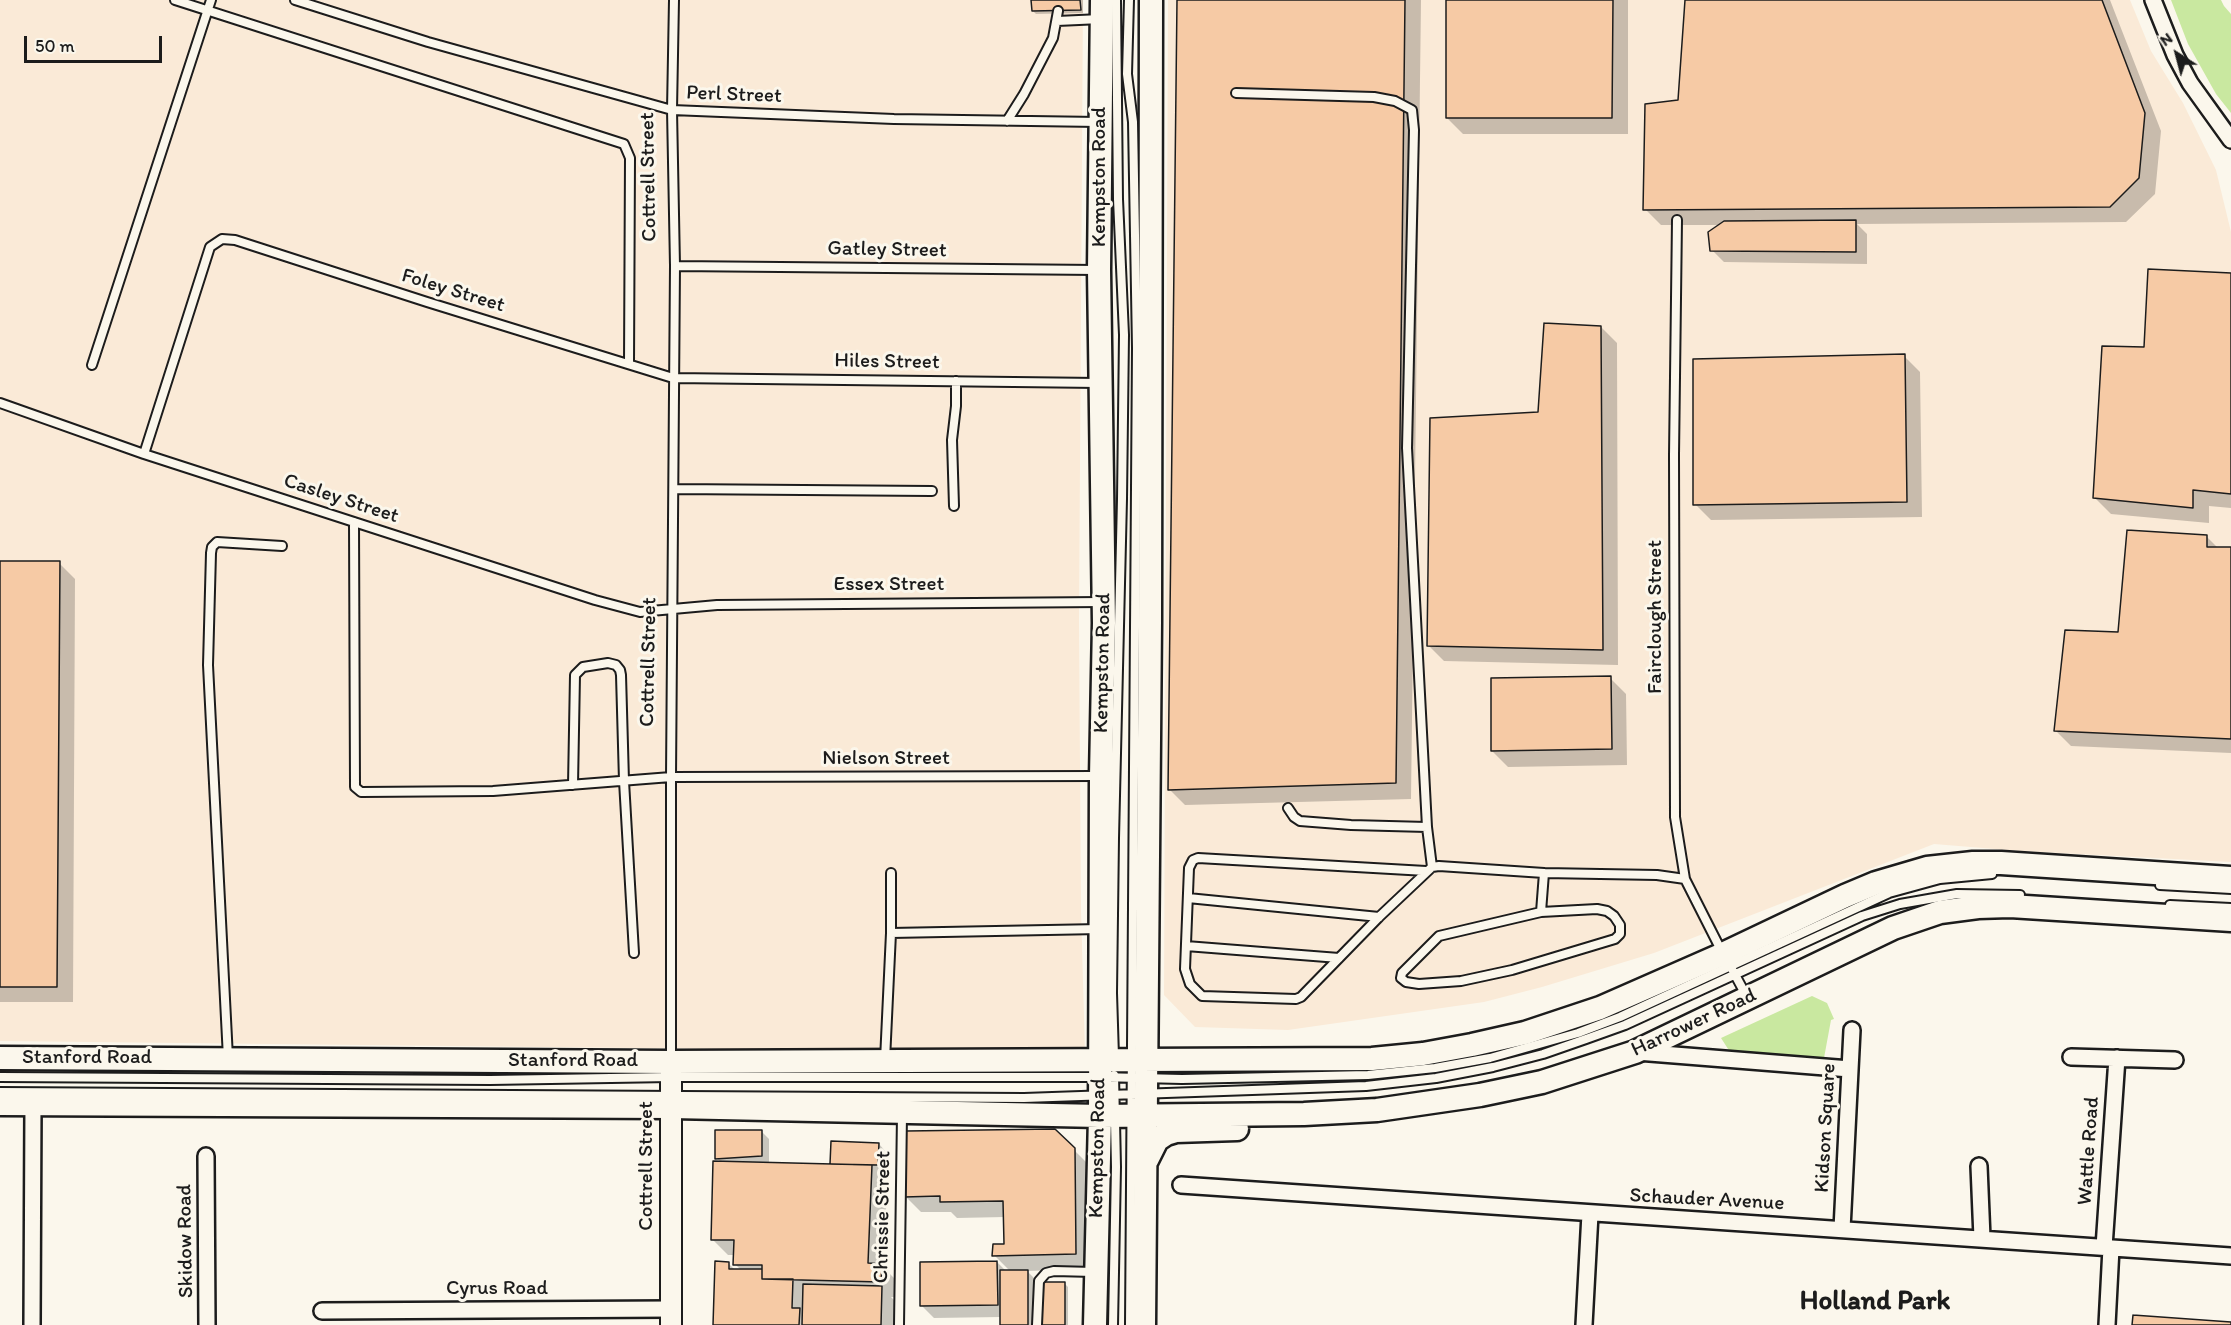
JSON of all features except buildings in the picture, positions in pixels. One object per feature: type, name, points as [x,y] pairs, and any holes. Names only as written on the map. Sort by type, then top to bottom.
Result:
[{"type":"main road","name":"Kempston Road","points":[[1095,1325],[1096,1272],[1123,1088],[1150,622],[1142,122],[1151,0]]},
{"type":"main road","name":"Kempston Road","points":[[1102,10],[1109,122],[1100,270],[1104,602],[1100,929],[1123,1088],[1146,1166],[1144,1325]]},
{"type":"main road","points":[[1123,1088],[1423,1054],[1525,1033],[1600,1008],[1727,960],[1845,896],[1876,883],[1928,868],[1973,863],[2231,878]]},
{"type":"main road","name":"Harrower Road","points":[[1123,1088],[1304,1113],[1377,1110],[1480,1095],[1542,1082],[1635,1052],[1893,928],[1940,912],[2010,906],[2231,920]]},
{"type":"main road","name":"Stanford Road","points":[[0,1058],[228,1059],[671,1085],[902,1110],[1123,1088]]},
{"type":"main road","name":"Stanford Road","points":[[0,1104],[671,1085],[885,1060],[1123,1088]]},
{"type":"main road","points":[[1146,1166],[1157,1140],[1176,1131],[1277,1128],[1304,1113]]},
{"type":"street","points":[[2153,0],[2175,55],[2190,83],[2231,140]]},
{"type":"street","name":"Kidson Square","points":[[1842,1229],[1852,1030]]},
{"type":"street","points":[[1635,1052],[1850,1069]]},
{"type":"street","points":[[2071,1057],[2175,1060]]},
{"type":"street","name":"Wattle Road","points":[[2107,1325],[2107,1248],[2117,1058]]},
{"type":"street","name":"Cottrell Street","points":[[671,1085],[671,1317]]},
{"type":"street","points":[[32,1325],[33,1103]]},
{"type":"street","name":"Skidow Road","points":[[206,1156],[207,1325]]},
{"type":"street","points":[[1979,1166],[1982,1238]]},
{"type":"street","name":"Schauder Avenue","points":[[1181,1185],[2231,1256]]},
{"type":"street","points":[[1584,1325],[1590,1214]]},
{"type":"street","name":"Cyrus Road","points":[[322,1311],[671,1317]]},
{"type":"lane","points":[[175,0],[624,144],[630,158],[628,364]]},
{"type":"lane","points":[[92,365],[211,0]]},
{"type":"lane","name":"Perl Street","points":[[295,0],[473,55],[672,110],[894,119],[1142,122]]},
{"type":"lane","name":"Cottrell Street","points":[[671,1085],[674,0]]},
{"type":"lane","points":[[1116,0],[1109,122],[1124,335],[1112,993],[1123,1088],[1130,1325]]},
{"type":"lane","points":[[1129,0],[1127,74],[1142,122]]},
{"type":"lane","points":[[1057,21],[1102,10]]},
{"type":"lane","points":[[1007,121],[1053,38],[1058,11]]},
{"type":"lane","points":[[1236,93],[1374,97],[1395,101],[1412,110],[1414,130],[1407,448],[1429,869],[1301,997],[1296,999],[1202,996],[1190,984],[1185,969],[1189,867],[1192,860],[1198,858],[1429,869],[1439,866],[1544,873],[1657,875],[1685,879]]},
{"type":"lane","name":"Fairclough Street","points":[[1677,220],[1674,795],[1678,841],[1685,879],[1748,998]]},
{"type":"lane","name":"Foley Street","points":[[144,454],[210,247],[222,239],[235,240],[673,378]]},
{"type":"lane","name":"Gatley Street","points":[[675,266],[1100,270]]},
{"type":"lane","name":"Hiles Street","points":[[673,378],[1100,383]]},
{"type":"lane","points":[[954,506],[952,440],[956,381]]},
{"type":"lane","name":"Casley Street","points":[[0,403],[144,454],[595,600],[640,612],[674,610]]},
{"type":"lane","points":[[674,489],[932,490]]},
{"type":"lane","name":"Nielson Street","points":[[354,522],[354,775],[356,790],[361,792],[493,791],[671,777],[1101,776]]},
{"type":"lane","points":[[228,1059],[208,665],[211,553],[212,547],[217,542],[282,546]]},
{"type":"lane","name":"Essex Street","points":[[674,610],[717,605],[1104,602]]},
{"type":"lane","points":[[573,785],[575,675],[583,667],[608,663],[616,665],[621,675],[624,781],[634,953]]},
{"type":"lane","points":[[1288,808],[1300,821],[1427,827]]},
{"type":"lane","points":[[885,1060],[891,933],[891,873]]},
{"type":"lane","points":[[1541,912],[1544,873]]},
{"type":"lane","points":[[1727,960],[1889,893],[1940,879],[1997,873]]},
{"type":"lane","points":[[2150,884],[2231,889]]},
{"type":"lane","points":[[0,1092],[671,1085],[1123,1088],[1366,1086],[1436,1078],[1543,1054],[1625,1025],[1862,916],[1900,904],[1957,894],[2028,896]]},
{"type":"lane","points":[[1188,898],[1379,917]]},
{"type":"lane","points":[[2160,904],[2231,908]]},
{"type":"lane","points":[[1598,909],[1607,911],[1620,925],[1620,934],[1615,939],[1535,963],[1461,981],[1419,984],[1406,982],[1401,978],[1402,974],[1438,936],[1541,912],[1598,909]]},
{"type":"lane","points":[[891,933],[1100,929]]},
{"type":"lane","points":[[1186,946],[1339,958]]},
{"type":"lane","points":[[0,1077],[490,1080],[1012,1098],[1123,1088]]},
{"type":"lane","points":[[1113,1325],[1123,1088]]},
{"type":"lane","name":"Chrissie Street","points":[[899,1325],[902,1110]]},
{"type":"lane","points":[[1037,1325],[1039,1281],[1046,1273],[1054,1270],[1096,1272]]},
{"type":"shaded area","points":[[0,0],[1083,0],[1079,621],[1081,910],[1085,1053],[0,1041]]},
{"type":"shaded area","points":[[1168,0],[2130,0],[2151,51],[2183,103],[2216,170],[2231,232],[2231,862],[1934,844],[1654,953],[1484,1002],[1288,1030],[1195,1027],[1164,995]]},
{"type":"green space","points":[[2171,0],[2221,0],[2231,14],[2231,113],[2216,94],[2188,44]]},
{"type":"green space","points":[[1812,996],[1827,1003],[1834,1019],[1831,1020],[1824,1058],[1730,1052],[1721,1038]]},
{"type":"district","name":"Holland Park","points":[[1875,1302]]}]
